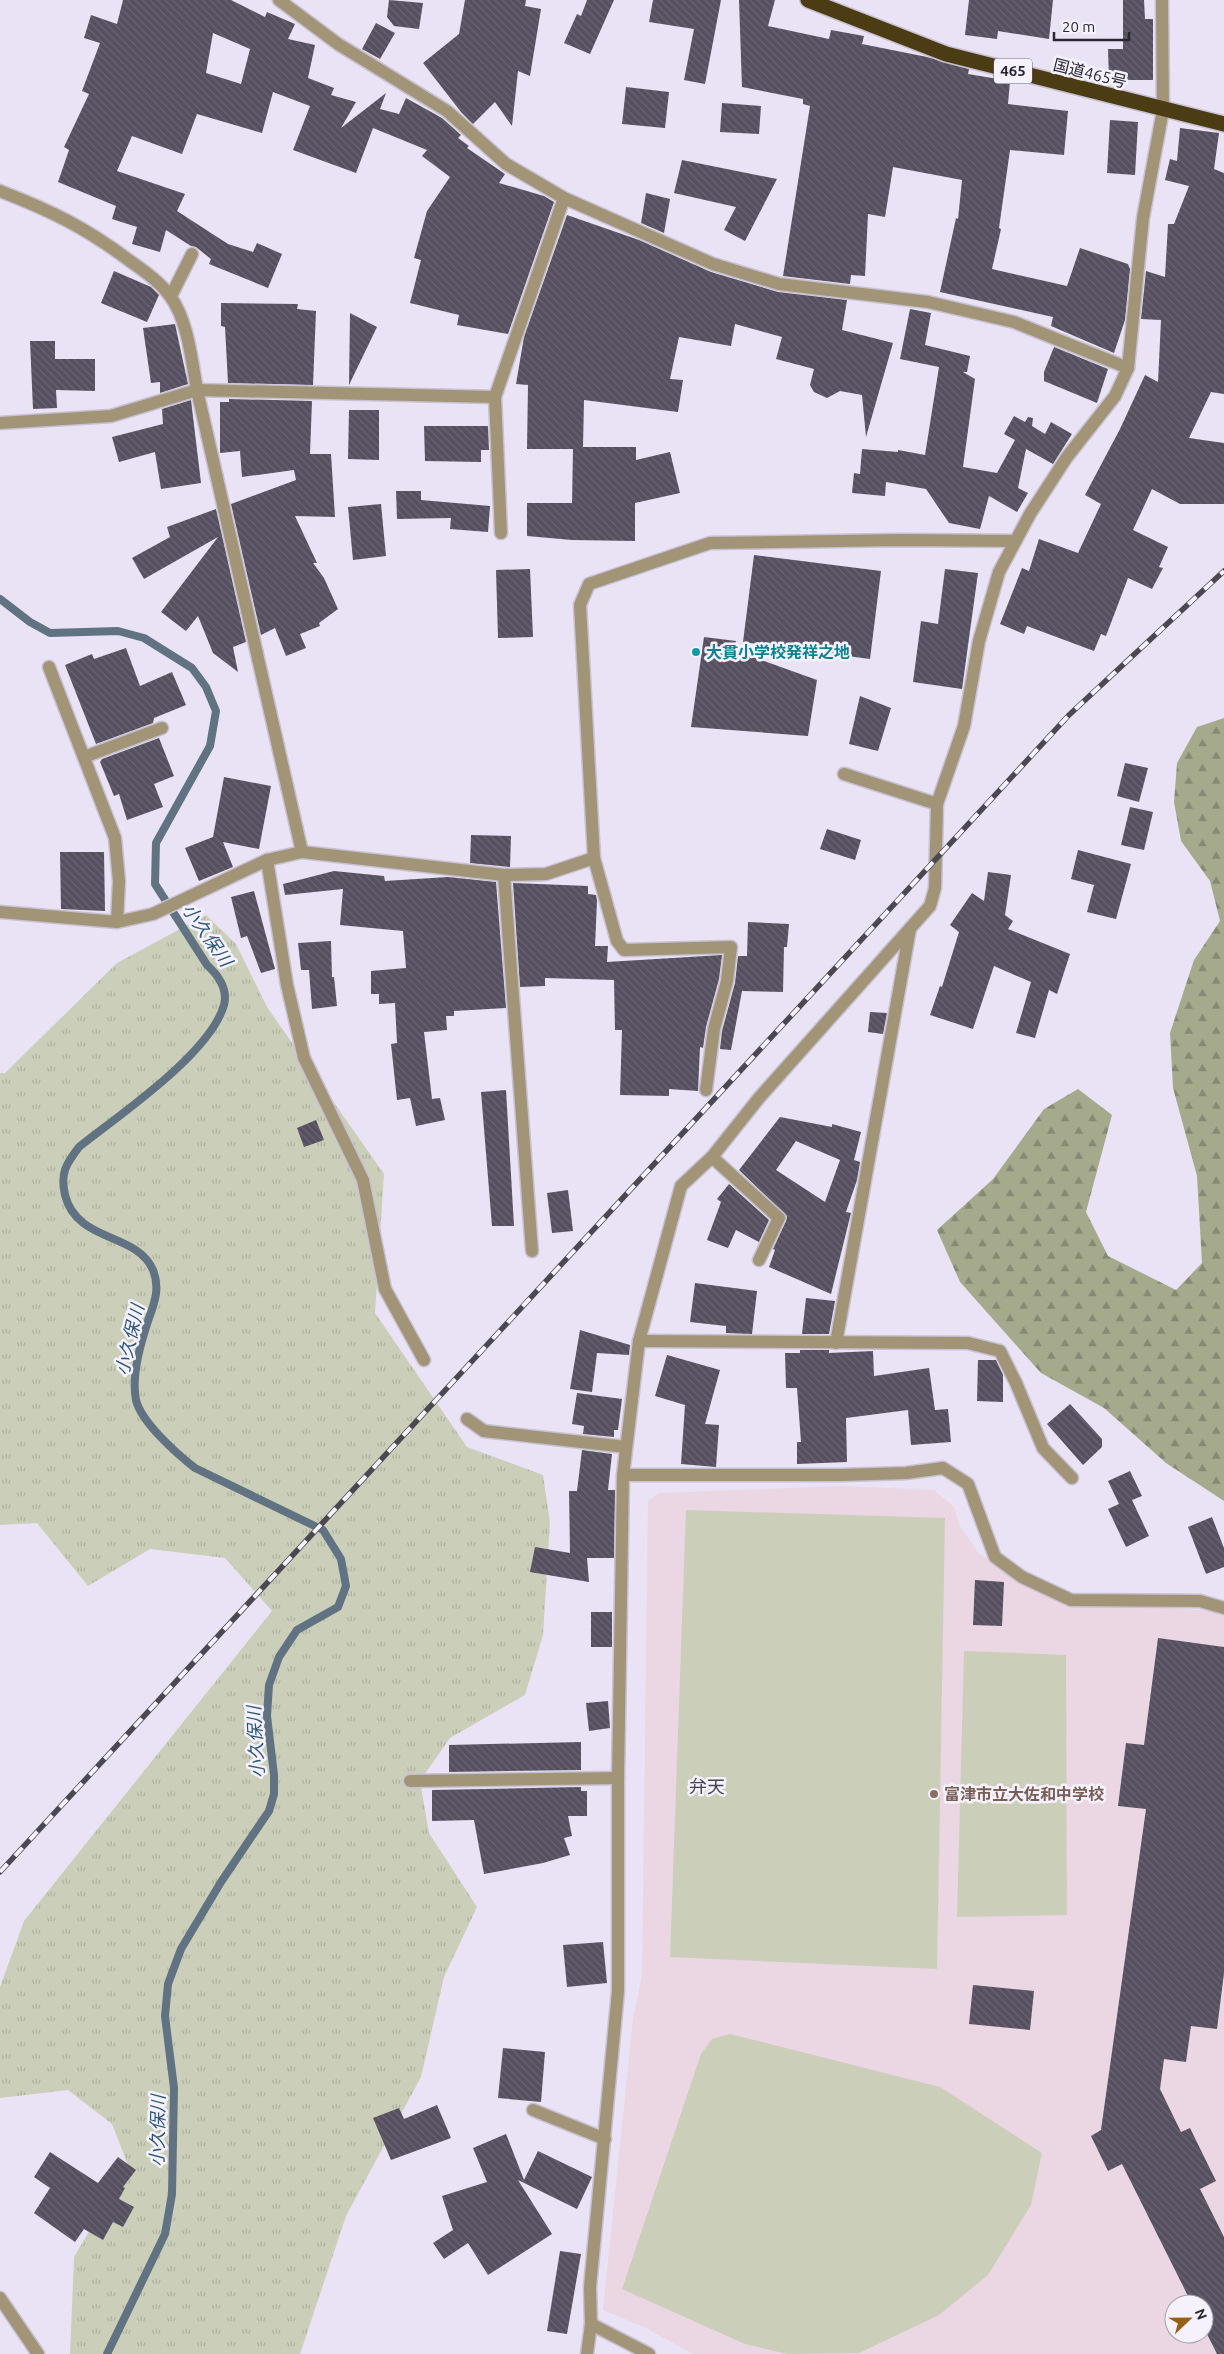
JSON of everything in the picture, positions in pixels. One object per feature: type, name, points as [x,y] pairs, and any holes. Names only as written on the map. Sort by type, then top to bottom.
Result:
[{"type":"highway","name":"国道465号","points":[[808,0],[946,54],[1224,124]]},
{"type":"street","points":[[279,0],[338,44],[447,111],[506,164],[564,198],[712,264],[779,284],[928,302],[1014,322],[1128,368]]},
{"type":"street","points":[[587,2354],[592,2324],[590,2287],[618,1991],[618,1778],[624,1475],[640,1341],[681,1186],[712,1156],[759,1098],[930,906],[935,888],[937,804],[964,726],[980,641],[999,572],[1030,514],[1067,457],[1115,396],[1128,368],[1143,218],[1163,110],[1162,0]]},
{"type":"street","points":[[0,191],[44,208],[84,229],[146,273],[171,296],[187,332],[197,390],[302,852]]},
{"type":"street","points":[[501,533],[495,397],[564,198]]},
{"type":"street","points":[[171,296],[192,254]]},
{"type":"street","points":[[0,423],[111,416],[197,390],[495,397]]},
{"type":"street","points":[[706,1090],[714,1029],[727,981],[731,947],[624,950],[617,941],[594,858],[580,605],[589,584],[710,543],[900,540],[1015,541]]},
{"type":"street","points":[[49,667],[115,838],[119,881],[117,922]]},
{"type":"street","points":[[84,757],[162,728]]},
{"type":"street","points":[[844,774],[937,804]]},
{"type":"street","points":[[0,912],[117,922],[153,914],[267,860],[302,852],[504,875],[546,874],[594,858]]},
{"type":"street","points":[[267,860],[287,985],[304,1058],[364,1180],[385,1289],[424,1360]]},
{"type":"street","points":[[504,875],[532,1251]]},
{"type":"street","points":[[836,1343],[910,928]]},
{"type":"street","points":[[712,1156],[778,1218],[759,1260]]},
{"type":"street","points":[[640,1341],[968,1344],[1000,1351],[1016,1382],[1042,1448],[1072,1478]]},
{"type":"street","points":[[467,1419],[484,1431],[626,1447]]},
{"type":"street","points":[[624,1475],[842,1475],[906,1473],[943,1468],[968,1484],[995,1557],[1022,1578],[1072,1600],[1200,1601],[1224,1608]]},
{"type":"street","points":[[410,1781],[618,1778]]},
{"type":"street","points":[[533,2110],[605,2139]]},
{"type":"street","points":[[0,2298],[38,2354]]},
{"type":"street","points":[[592,2324],[649,2354]]},
{"type":"shaded area","name":"富津市立大佐和中学校","points":[[842,1486],[934,1490],[954,1507],[960,1526],[979,1554],[1020,1573],[1051,1598],[1224,1612],[1224,2354],[693,2354],[644,2327],[603,2310],[633,2019],[642,1975],[648,1501],[659,1493]]},
{"type":"green space","points":[[1224,718],[1224,1501],[1166,1463],[1104,1408],[1041,1373],[960,1282],[937,1230],[993,1179],[1044,1109],[1078,1089],[1112,1115],[1086,1212],[1108,1256],[1176,1290],[1202,1263],[1197,1176],[1173,1088],[1170,1033],[1194,960],[1220,921],[1210,881],[1181,841],[1174,802],[1177,763],[1197,727]]},
{"type":"green space","points":[[206,915],[236,944],[267,1007],[384,1174],[375,1313],[467,1447],[543,1475],[550,1522],[543,1635],[525,1695],[450,1738],[420,1781],[429,1833],[477,1907],[444,1977],[421,2077],[346,2216],[300,2354],[70,2354],[74,2257],[128,2165],[112,2124],[68,2090],[0,2098],[0,1987],[24,1921],[272,1611],[225,1558],[150,1549],[88,1586],[37,1523],[0,1525],[0,1073],[5,1073],[117,963]]},
{"type":"green space","points":[[686,1510],[945,1518],[937,1969],[670,1957]]},
{"type":"green space","points":[[964,1651],[1066,1655],[1067,1915],[957,1917]]},
{"type":"green space","points":[[730,2034],[940,2087],[1042,2153],[1031,2205],[988,2275],[939,2315],[859,2353],[787,2354],[745,2344],[622,2289],[701,2054],[712,2039]]},
{"type":"building","points":[[123,0],[231,0],[265,17],[267,12],[295,24],[288,39],[315,45],[308,78],[334,88],[331,95],[356,102],[341,128],[386,93],[380,109],[399,114],[406,98],[442,118],[461,135],[458,138],[469,146],[467,148],[505,174],[499,183],[544,196],[554,202],[508,334],[457,325],[459,315],[410,303],[421,260],[414,258],[427,211],[450,177],[422,156],[427,150],[373,128],[356,173],[293,150],[310,106],[273,92],[262,133],[197,114],[182,154],[132,136],[117,171],[185,194],[177,211],[228,244],[253,252],[257,243],[282,254],[268,288],[209,264],[211,259],[196,247],[191,246],[166,230],[160,252],[132,244],[137,227],[112,219],[116,206],[58,182],[69,150],[64,147],[89,94],[82,91],[100,43],[84,38],[91,15],[117,24]],"holes":[[[213,33],[250,49],[241,84],[206,73]]]},
{"type":"building","points":[[389,0],[423,3],[419,29],[394,26],[387,17]]},
{"type":"building","points":[[465,0],[526,0],[525,6],[541,9],[530,76],[518,71],[512,126],[495,102],[473,124],[461,112],[423,63],[459,34]]},
{"type":"building","points":[[587,0],[614,0],[590,54],[564,43],[577,14],[581,16]]},
{"type":"building","points":[[653,0],[721,0],[705,84],[684,80],[694,29],[649,22]]},
{"type":"building","points":[[739,0],[775,0],[768,26],[829,39],[831,30],[864,36],[862,44],[927,57],[969,69],[968,74],[1010,81],[1008,104],[1068,111],[1064,155],[1010,150],[999,228],[1001,229],[992,269],[1067,286],[1080,248],[1128,264],[1130,269],[1125,320],[1114,353],[1051,326],[1053,317],[940,292],[956,218],[958,219],[962,180],[893,167],[885,217],[868,214],[865,276],[851,275],[850,284],[783,276],[810,106],[803,104],[803,99],[742,87]]},
{"type":"building","points":[[969,0],[1053,0],[1049,39],[998,31],[997,39],[965,35]]},
{"type":"building","points":[[1123,0],[1144,0],[1145,19],[1153,19],[1153,80],[1109,80],[1108,49],[1123,49]]},
{"type":"building","points":[[376,23],[395,33],[380,59],[362,49]]},
{"type":"building","points":[[626,87],[669,92],[665,128],[622,124]]},
{"type":"building","points":[[722,103],[761,106],[759,134],[720,132]]},
{"type":"building","points":[[1110,120],[1138,122],[1135,175],[1107,173]]},
{"type":"building","points":[[1180,128],[1219,133],[1214,169],[1224,173],[1224,394],[1211,392],[1189,438],[1224,443],[1224,504],[1180,504],[1152,489],[1133,530],[1168,547],[1159,567],[1163,568],[1152,589],[1128,578],[1106,636],[1101,634],[1094,651],[1027,626],[1024,634],[1000,624],[1022,568],[1029,571],[1039,539],[1078,553],[1101,504],[1085,495],[1120,429],[1145,375],[1158,382],[1161,320],[1141,319],[1146,271],[1165,277],[1168,224],[1174,224],[1189,186],[1165,180],[1170,159],[1177,161]]},
{"type":"building","points":[[682,160],[777,179],[745,241],[724,230],[736,207],[674,193]]},
{"type":"building","points":[[646,193],[670,199],[664,233],[641,223]]},
{"type":"building","points":[[567,215],[639,240],[711,272],[778,292],[847,300],[842,330],[893,343],[866,437],[862,395],[840,391],[827,398],[814,392],[810,385],[814,369],[776,359],[782,337],[735,324],[731,346],[679,337],[670,379],[683,380],[678,412],[584,400],[583,447],[636,447],[636,460],[670,452],[680,493],[635,503],[635,541],[572,540],[527,536],[527,503],[572,503],[573,449],[527,449],[528,385],[516,384],[524,337]]},
{"type":"building","points":[[114,271],[151,287],[159,295],[147,322],[101,303]]},
{"type":"building","points":[[221,303],[298,304],[297,309],[316,311],[313,385],[228,383],[225,327],[221,326]]},
{"type":"building","points":[[910,309],[931,313],[925,345],[970,356],[967,372],[963,372],[975,379],[963,467],[997,473],[1015,440],[1004,434],[1014,416],[1025,422],[1028,417],[1033,418],[1032,426],[1045,434],[1051,422],[1072,434],[1053,464],[1026,449],[1018,488],[1028,493],[1017,512],[989,496],[980,529],[949,523],[926,489],[886,482],[885,496],[852,493],[854,473],[860,474],[862,449],[898,452],[898,450],[925,455],[939,367],[900,359]]},
{"type":"building","points":[[350,313],[377,327],[349,385]]},
{"type":"building","points":[[175,324],[188,384],[160,393],[160,382],[151,383],[143,328]]},
{"type":"building","points":[[30,341],[55,341],[55,359],[95,359],[95,391],[56,390],[57,408],[33,409]]},
{"type":"building","points":[[1054,347],[1108,369],[1097,403],[1044,381],[1044,372]]},
{"type":"building","points":[[229,399],[312,401],[310,454],[331,454],[335,517],[295,516],[317,563],[313,563],[324,578],[338,609],[319,623],[320,626],[300,634],[306,648],[286,656],[275,628],[261,635],[231,504],[296,480],[294,470],[242,477],[240,451],[220,453],[220,402],[229,402]]},
{"type":"building","points":[[191,400],[201,483],[161,489],[155,452],[119,462],[112,437],[163,424],[162,409]]},
{"type":"building","points":[[349,410],[379,410],[379,460],[348,459]]},
{"type":"building","points":[[424,426],[488,426],[489,450],[481,450],[481,462],[425,461]]},
{"type":"building","points":[[396,491],[421,491],[421,500],[490,506],[488,532],[450,529],[451,518],[397,519]]},
{"type":"building","points":[[381,504],[386,556],[353,560],[348,507]]},
{"type":"building","points":[[216,509],[246,642],[233,647],[238,672],[213,653],[198,616],[186,631],[161,612],[218,537],[144,579],[132,558],[170,537],[167,527]]},
{"type":"building","points":[[754,555],[881,571],[870,659],[743,642]]},
{"type":"building","points":[[530,569],[533,637],[498,638],[496,570]]},
{"type":"building","points":[[945,569],[978,573],[962,689],[913,682],[921,621],[938,624]]},
{"type":"building","points":[[704,637],[736,641],[733,650],[817,680],[808,736],[691,727]]},
{"type":"building","points":[[126,648],[140,686],[172,672],[186,705],[154,718],[153,723],[96,744],[65,665],[92,654],[94,659]]},
{"type":"building","points":[[860,696],[891,708],[878,751],[849,744]]},
{"type":"building","points":[[159,738],[174,776],[154,784],[163,807],[127,820],[119,794],[114,796],[100,762],[102,759]]},
{"type":"building","points":[[1125,763],[1148,768],[1139,802],[1117,796]]},
{"type":"building","points":[[224,777],[271,786],[259,849],[223,842],[233,867],[199,881],[185,848],[213,837]]},
{"type":"building","points":[[1130,807],[1153,812],[1144,850],[1121,845]]},
{"type":"building","points":[[827,829],[861,840],[855,860],[820,849]]},
{"type":"building","points":[[471,835],[511,836],[510,867],[470,863]]},
{"type":"building","points":[[1078,850],[1131,864],[1116,919],[1087,912],[1094,885],[1071,879]]},
{"type":"building","points":[[60,852],[104,852],[105,911],[61,909]]},
{"type":"building","points":[[334,871],[384,876],[385,881],[448,877],[496,882],[506,1008],[454,1011],[454,1016],[446,1016],[447,1030],[424,1032],[432,1099],[440,1098],[445,1120],[416,1126],[410,1098],[397,1100],[391,1044],[397,1043],[395,1003],[379,1004],[379,994],[371,994],[371,971],[406,968],[403,931],[340,925],[343,889],[285,895],[283,884]]},
{"type":"building","points":[[988,872],[1011,875],[1005,915],[1013,921],[1008,929],[1070,954],[1057,994],[1049,990],[1035,1038],[1016,1033],[1031,982],[994,966],[973,1029],[930,1015],[940,986],[942,987],[959,932],[950,925],[972,893],[984,901]]},
{"type":"building","points":[[513,883],[588,886],[588,894],[596,895],[597,901],[595,946],[608,946],[607,962],[722,955],[719,979],[706,1027],[703,1048],[700,1047],[698,1091],[669,1089],[669,1096],[620,1095],[622,1030],[615,1030],[614,980],[545,978],[545,986],[520,987]]},
{"type":"building","points":[[254,891],[275,969],[261,973],[247,936],[241,938],[231,897]]},
{"type":"building","points":[[748,922],[789,924],[787,947],[784,947],[783,992],[742,991],[731,1050],[720,1049],[722,1031],[735,983],[738,956],[747,956]]},
{"type":"building","points":[[331,941],[332,977],[334,977],[337,1006],[312,1009],[309,970],[301,970],[298,943]]},
{"type":"building","points":[[870,1012],[887,1013],[883,1034],[868,1032]]},
{"type":"building","points":[[506,1090],[514,1226],[492,1226],[481,1092]]},
{"type":"building","points":[[780,1117],[832,1127],[832,1124],[861,1132],[854,1160],[860,1162],[857,1180],[846,1212],[851,1213],[831,1294],[769,1267],[775,1250],[773,1249],[787,1216],[739,1170]],"holes":[[[796,1141],[840,1160],[825,1202],[776,1170]]]},
{"type":"building","points":[[316,1120],[324,1140],[304,1147],[297,1128]]},
{"type":"building","points":[[729,1184],[769,1220],[759,1242],[736,1230],[728,1248],[707,1240],[721,1202],[717,1199]]},
{"type":"building","points":[[568,1190],[573,1231],[552,1233],[547,1193]]},
{"type":"building","points":[[695,1283],[757,1291],[752,1334],[726,1333],[726,1326],[690,1322]]},
{"type":"building","points":[[806,1298],[835,1301],[829,1334],[802,1334]]},
{"type":"building","points":[[580,1330],[630,1345],[629,1355],[597,1353],[592,1392],[570,1389]]},
{"type":"building","points":[[800,1350],[829,1350],[829,1353],[873,1351],[874,1376],[929,1368],[935,1410],[948,1409],[951,1442],[911,1445],[908,1410],[846,1418],[847,1462],[797,1464],[797,1442],[801,1442],[797,1388],[786,1388],[785,1353],[800,1353]]},
{"type":"building","points":[[667,1355],[720,1370],[705,1424],[719,1425],[716,1467],[681,1464],[685,1405],[655,1396]]},
{"type":"building","points":[[978,1360],[996,1360],[1003,1375],[1003,1402],[977,1401]]},
{"type":"building","points":[[577,1393],[622,1399],[618,1430],[614,1430],[614,1437],[583,1434],[584,1426],[572,1424]]},
{"type":"building","points":[[1070,1404],[1102,1439],[1102,1447],[1083,1465],[1047,1424]]},
{"type":"building","points":[[582,1450],[612,1454],[608,1490],[615,1490],[614,1558],[587,1558],[589,1582],[530,1572],[535,1547],[570,1553],[569,1491],[577,1491]]},
{"type":"building","points":[[1130,1471],[1142,1496],[1132,1500],[1149,1536],[1126,1547],[1108,1509],[1119,1504],[1108,1481]]},
{"type":"building","points":[[1212,1517],[1224,1548],[1224,1567],[1206,1574],[1188,1527]]},
{"type":"building","points":[[975,1580],[1004,1582],[1002,1626],[973,1625]]},
{"type":"building","points":[[591,1612],[612,1612],[612,1647],[591,1647]]},
{"type":"building","points":[[1158,1638],[1224,1647],[1224,1973],[1217,2029],[1191,2026],[1186,2062],[1164,2059],[1160,2089],[1181,2132],[1190,2128],[1216,2181],[1200,2189],[1224,2237],[1224,2354],[1217,2354],[1212,2344],[1214,2344],[1214,2294],[1187,2294],[1122,2164],[1108,2171],[1091,2136],[1101,2130],[1146,1809],[1118,1806],[1126,1743],[1144,1745]]},
{"type":"building","points":[[608,1701],[610,1728],[589,1731],[586,1703]]},
{"type":"building","points":[[581,1742],[581,1770],[449,1772],[449,1745]]},
{"type":"building","points":[[581,1787],[581,1791],[587,1791],[587,1816],[568,1816],[572,1836],[564,1838],[570,1855],[543,1863],[484,1874],[474,1820],[432,1821],[432,1790]]},
{"type":"building","points":[[603,1942],[607,1983],[567,1987],[563,1945]]},
{"type":"building","points":[[973,1985],[1034,1991],[1030,2030],[969,2024]]},
{"type":"building","points":[[503,2048],[545,2052],[541,2102],[498,2098]]},
{"type":"building","points":[[437,2105],[451,2138],[391,2160],[373,2118],[399,2108],[404,2119]]},
{"type":"building","points":[[506,2134],[524,2180],[538,2151],[592,2177],[577,2209],[518,2180],[552,2234],[488,2275],[468,2243],[444,2259],[433,2243],[453,2230],[442,2196],[487,2182],[473,2148]]},
{"type":"building","points":[[50,2152],[98,2183],[118,2157],[136,2170],[123,2187],[125,2188],[119,2199],[134,2207],[123,2227],[113,2222],[103,2240],[84,2229],[75,2242],[34,2213],[50,2188],[34,2177]]},
{"type":"building","points":[[560,2251],[581,2254],[567,2334],[547,2331]]},
{"type":"waterway","name":"小久保川","points":[[0,599],[30,622],[50,633],[118,631],[144,638],[192,668],[206,687],[216,711],[210,746],[156,843],[155,884],[207,965],[221,983],[225,993],[224,1005],[215,1024],[183,1063],[139,1101],[79,1147],[65,1169],[63,1181],[65,1195],[72,1210],[82,1222],[94,1230],[134,1249],[145,1258],[153,1270],[156,1294],[140,1348],[135,1380],[136,1400],[145,1418],[170,1446],[195,1468],[323,1530],[341,1559],[346,1586],[338,1607],[297,1630],[279,1657],[269,1685],[267,1716],[274,1775],[274,1794],[269,1811],[221,1882],[181,1949],[168,1984],[165,2016],[174,2088],[172,2194],[165,2234],[107,2354]]},
{"type":"railway","points":[[0,1872],[1069,715],[1224,571]]},
{"type":"place","name":"大貫小学校発祥之地","points":[[696,652]]},
{"type":"place","name":"富津市立大佐和中学校","points":[[934,1794]]},
{"type":"district","name":"弁天","points":[[707,1787]]}]
